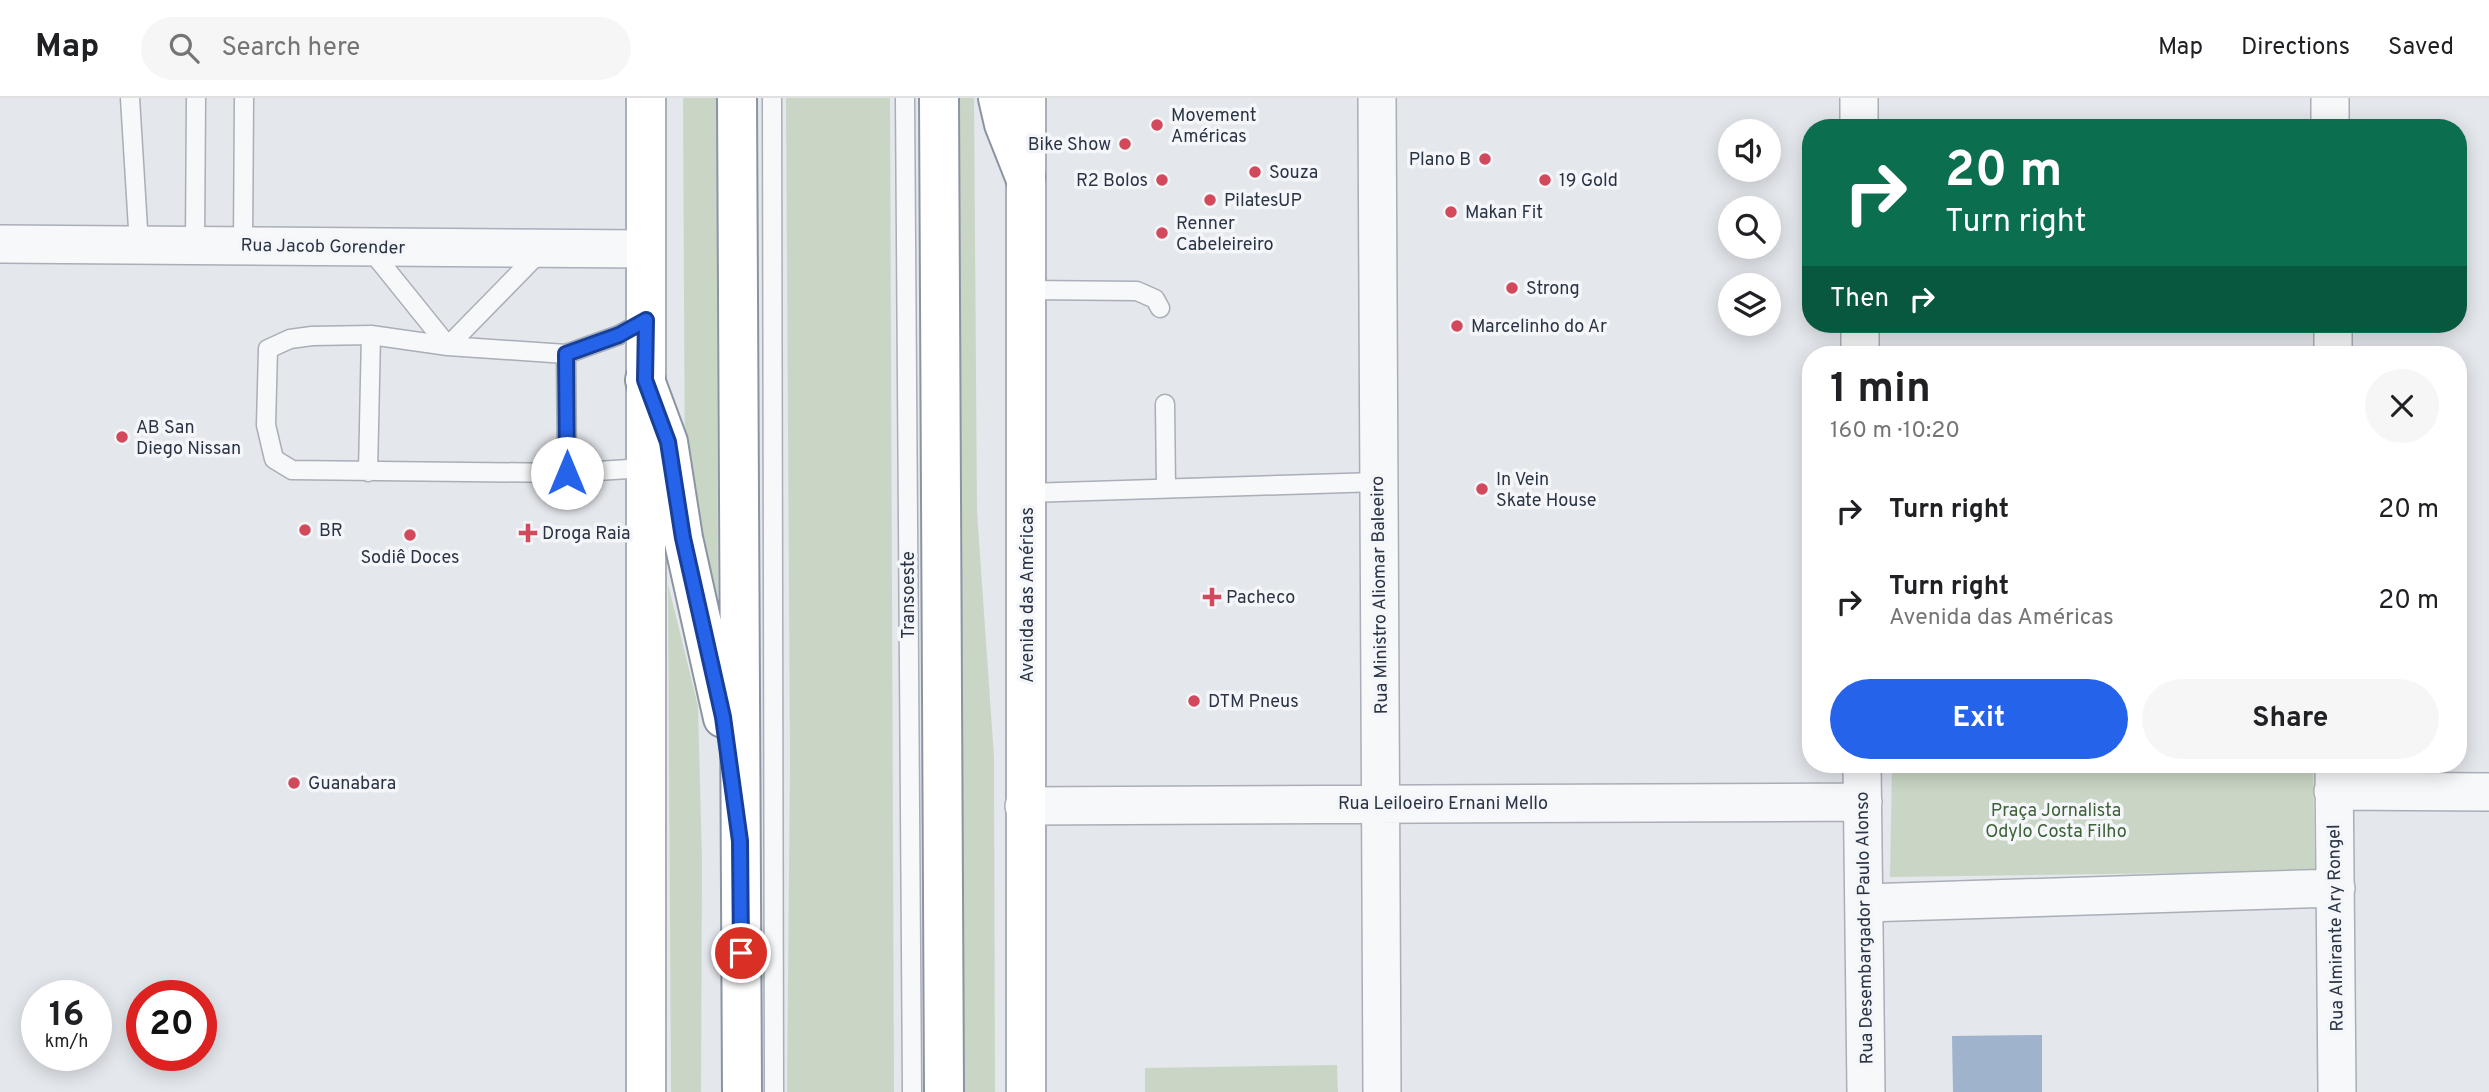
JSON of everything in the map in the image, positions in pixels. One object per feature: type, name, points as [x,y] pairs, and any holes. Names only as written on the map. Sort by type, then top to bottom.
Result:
[{"type":"main road","points":[[646,98],[646,1092]]},
{"type":"main road","points":[[737,98],[743,1092]]},
{"type":"main road","points":[[939,98],[944,1092]]},
{"type":"main road","points":[[998,98],[1004,124],[1025,177]]},
{"type":"main road","name":"Avenida das Américas","points":[[1026,98],[1026,1092]]},
{"type":"main road","points":[[645,380],[668,442],[683,538],[723,717],[740,841]]},
{"type":"street","name":"Rua Ministro Aliomar Baleeiro","points":[[1377,98],[1382,1092]]},
{"type":"street","points":[[1859,98],[1859,119]]},
{"type":"street","points":[[2330,98],[2330,119]]},
{"type":"street","name":"Rua Jacob Gorender","points":[[0,244],[195,243],[369,248],[646,249]]},
{"type":"street","name":"Rua Desembargador Paulo Alonso","points":[[1863,773],[1866,1092]]},
{"type":"street","points":[[2333,778],[2489,792]]},
{"type":"street","name":"Rua Almirante Ary Rongel","points":[[2333,778],[2337,1092]]},
{"type":"street","name":"Rua Leiloeiro Ernani Mello","points":[[1024,806],[1863,802]]},
{"type":"street","points":[[1865,903],[2336,888]]},
{"type":"lane","points":[[130,98],[139,245]]},
{"type":"lane","points":[[195,243],[196,98]]},
{"type":"lane","points":[[243,244],[244,98]]},
{"type":"lane","points":[[772,98],[774,1092]]},
{"type":"lane","name":"Transoeste","points":[[905,98],[912,1092]]},
{"type":"lane","points":[[369,248],[448,346]]},
{"type":"lane","points":[[448,346],[542,249]]},
{"type":"lane","points":[[1028,290],[1137,291],[1155,299],[1160,308]]},
{"type":"lane","points":[[644,468],[567,473],[292,470],[274,459],[267,412],[268,349],[290,339],[371,335],[448,346],[566,354],[619,335],[646,320]]},
{"type":"lane","points":[[368,472],[371,335]]},
{"type":"lane","points":[[566,354],[567,473]]},
{"type":"lane","points":[[1165,404],[1166,488]]},
{"type":"lane","points":[[1028,493],[1377,482]]},
{"type":"green space","points":[[683,98],[717,98],[718,634],[685,492]]},
{"type":"green space","points":[[786,98],[890,98],[894,1092],[787,1092],[790,762]]},
{"type":"green space","points":[[948,98],[974,98],[977,512],[994,757],[995,1092],[956,1092]]},
{"type":"green space","points":[[668,584],[698,706],[702,861],[701,1092],[671,1092]]},
{"type":"green space","name":"Praça Jornalista Odylo Costa Filho","points":[[1892,773],[2313,773],[2315,871],[1890,877]]},
{"type":"green space","points":[[1337,1065],[1338,1092],[1145,1092],[1145,1068]]},
{"type":"water","points":[[2042,1035],[2042,1092],[1953,1092],[1952,1036]]},
{"type":"place","name":"Movement Américas","points":[[1157,125]]},
{"type":"place","name":"Bike Show","points":[[1125,144]]},
{"type":"place","name":"Plano B","points":[[1485,159]]},
{"type":"place","name":"Souza","points":[[1255,172]]},
{"type":"place","name":"R2 Bolos","points":[[1162,180]]},
{"type":"place","name":"19 Gold","points":[[1545,180]]},
{"type":"place","name":"PilatesUP","points":[[1210,200]]},
{"type":"place","name":"Makan Fit","points":[[1451,212]]},
{"type":"place","name":"Renner Cabeleireiro","points":[[1162,233]]},
{"type":"place","name":"Strong","points":[[1512,288]]},
{"type":"place","name":"Marcelinho do Ar","points":[[1457,326]]},
{"type":"place","name":"AB San Diego Nissan","points":[[122,437]]},
{"type":"place","name":"In Vein Skate House","points":[[1482,489]]},
{"type":"place","name":"BR","points":[[305,530]]},
{"type":"place","name":"Droga Raia","points":[[528,533]]},
{"type":"place","name":"Sodiê Doces","points":[[410,535]]},
{"type":"place","name":"Pacheco","points":[[1212,597]]},
{"type":"place","name":"DTM Pneus","points":[[1194,701]]},
{"type":"place","name":"Guanabara","points":[[294,783]]},
{"type":"route","points":[[567,473],[566,354],[619,335],[646,320],[645,380],[668,442],[680,505],[683,538],[723,717],[740,841],[741,953]]}]
